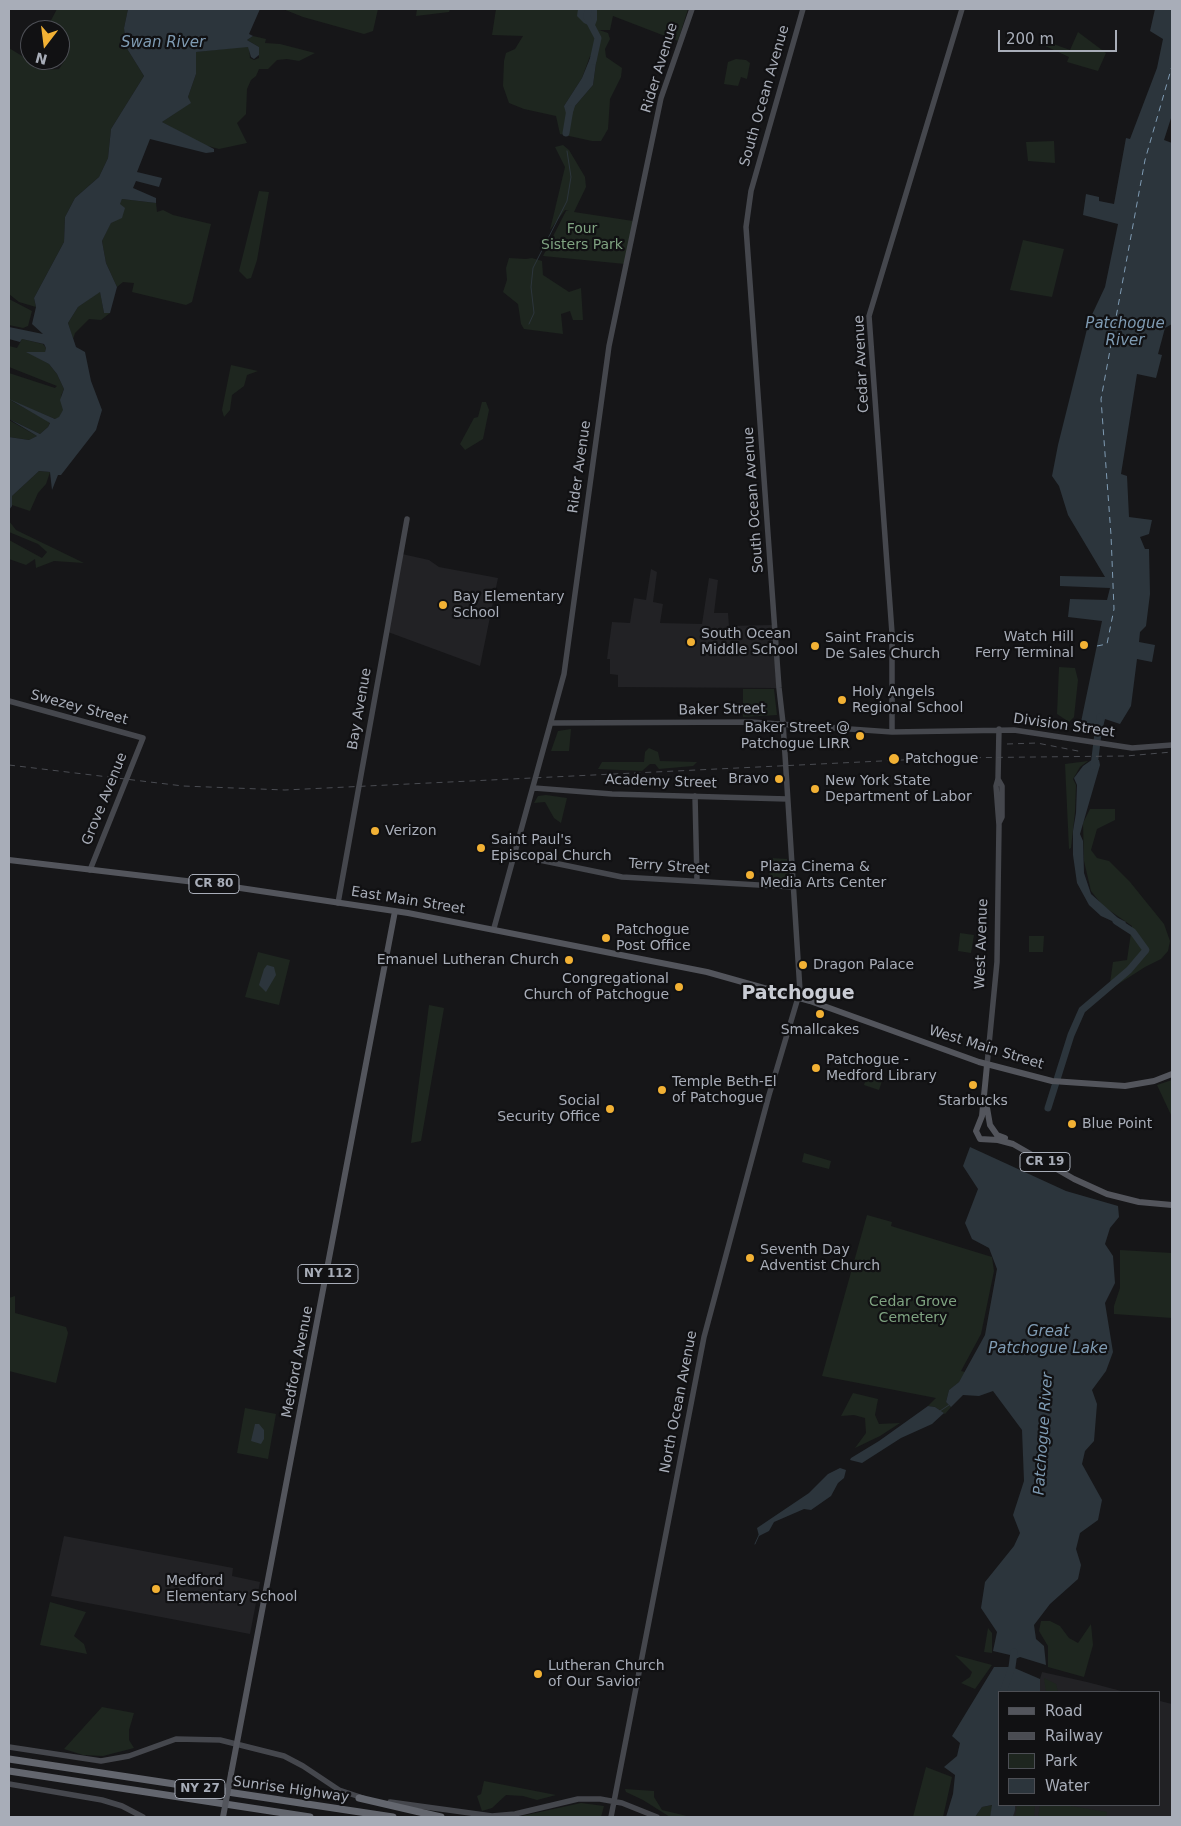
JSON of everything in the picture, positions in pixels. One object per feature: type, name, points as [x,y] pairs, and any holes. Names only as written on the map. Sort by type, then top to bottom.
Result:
[{"type":"highway","name":"Sunrise Highway","points":[[9,1759],[393,1817]]},
{"type":"highway","name":"Sunrise Highway","points":[[9,1771],[310,1817]]},
{"type":"highway","points":[[359,1798],[441,1817]]},
{"type":"main road","name":"East Main Street","points":[[9,860],[220,885],[494,928],[615,955],[718,975],[798,997]]},
{"type":"main road","name":"Medford Avenue","points":[[223,1817],[395,911]]},
{"type":"main road","name":"West Main Street","points":[[798,997],[987,1065],[1040,1079],[1125,1086],[1154,1081],[1172,1074]]},
{"type":"main road","points":[[984,1090],[992,1128],[989,1139],[982,1140],[977,1136],[976,1128],[980,1124],[984,1090],[987,1065]]},
{"type":"main road","name":"CR 19","points":[[980,1124],[992,1128],[1087,1181],[1144,1201]]},
{"type":"main road","name":"CR 19","points":[[989,1139],[1013,1144],[1074,1179],[1098,1190],[1133,1201],[1172,1205]]},
{"type":"street","name":"Rider Avenue","points":[[494,928],[552,724],[564,674],[609,346],[661,98],[692,9]]},
{"type":"street","name":"South Ocean Avenue","points":[[798,997],[800,991],[783,724],[778,688],[746,227],[753,184],[803,9]]},
{"type":"street","name":"Cedar Avenue","points":[[892,732],[892,633],[869,316],[962,9]]},
{"type":"street","name":"Bay Avenue","points":[[338,903],[407,519]]},
{"type":"street","name":"Swezey Street","points":[[9,702],[143,738]]},
{"type":"street","name":"Baker Street","points":[[552,724],[751,722],[892,732]]},
{"type":"street","name":"Division Street","points":[[892,732],[999,729],[1041,733],[1132,748],[1172,745]]},
{"type":"street","name":"West Avenue","points":[[987,1065],[997,962],[999,825],[996,786],[998,779],[999,729]]},
{"type":"street","name":"Grove Avenue","points":[[90,870],[143,738]]},
{"type":"street","name":"Academy Street","points":[[534,788],[612,794],[787,799]]},
{"type":"street","points":[[695,796],[697,881]]},
{"type":"street","name":"Terry Street","points":[[515,855],[622,877],[793,888]]},
{"type":"street","name":"North Ocean Avenue","points":[[610,1817],[704,1337],[769,1095],[798,997]]},
{"type":"street","points":[[9,1747],[101,1761],[122,1758],[176,1739],[205,1738],[284,1756],[303,1766],[333,1787],[359,1798],[492,1816],[515,1814],[578,1800],[614,1801],[657,1817]]},
{"type":"street","points":[[9,1784],[102,1800],[122,1806],[143,1817]]},
{"type":"shaded area","name":"Bay Elementary School","points":[[402,554],[429,560],[439,567],[498,578],[480,666],[388,632]]},
{"type":"shaded area","name":"South Ocean Middle School","points":[[651,569],[657,572],[653,602],[663,604],[660,623],[702,624],[709,578],[718,580],[714,613],[728,613],[729,626],[772,625],[777,688],[618,687],[618,675],[610,674],[610,659],[607,659],[612,622],[630,623],[634,598],[646,600]]},
{"type":"shaded area","name":"Medford Elementary School","points":[[64,1536],[233,1568],[232,1576],[260,1582],[250,1634],[51,1596]]},
{"type":"shaded area","points":[[1042,1672],[1121,1691],[1040,1691]]},
{"type":"shaded area","points":[[1161,1701],[1172,1704],[1172,1817],[1013,1817],[1015,1806],[1161,1806]]},
{"type":"green space","points":[[57,9],[128,9],[124,28],[126,47],[144,76],[111,129],[108,158],[99,177],[75,198],[65,217],[64,242],[34,298],[36,307],[19,302],[9,294],[9,48],[20,55],[20,70],[70,70],[70,20],[51,20]]},
{"type":"green space","points":[[283,9],[378,9],[373,31],[364,34],[303,17]]},
{"type":"green space","points":[[417,9],[450,9],[449,12],[416,16]]},
{"type":"green space","points":[[496,9],[688,9],[678,41],[613,16],[610,30],[599,30],[608,33],[610,39],[605,49],[606,57],[622,68],[621,77],[610,99],[608,129],[601,141],[592,141],[560,134],[556,116],[524,109],[509,103],[503,86],[504,61],[506,53],[515,49],[523,36],[492,35]],"holes":[[[590,56],[597,56],[593,85],[575,106],[564,106],[582,78]]]},
{"type":"green space","points":[[1078,32],[1106,53],[1098,71],[1067,62],[1069,57],[1043,45],[1045,41],[1070,50]]},
{"type":"green space","points":[[253,36],[266,39],[265,43],[280,44],[315,53],[299,61],[277,60],[268,69],[259,69],[247,89],[246,114],[237,123],[247,143],[219,149],[204,145],[162,122],[190,103],[188,97],[196,74],[196,52],[249,46],[250,58],[254,60],[259,58],[259,47],[247,40]]},
{"type":"green space","points":[[736,59],[746,60],[750,63],[747,79],[741,77],[738,86],[724,84],[728,62]]},
{"type":"green space","points":[[1054,141],[1055,163],[1028,161],[1026,142]]},
{"type":"green space","name":"Four Sisters Park","points":[[563,145],[569,150],[585,177],[586,187],[574,212],[633,221],[625,264],[543,256],[566,211],[569,211],[565,210],[550,230],[565,167],[555,147]]},
{"type":"green space","points":[[259,191],[269,192],[257,260],[251,278],[247,279],[239,271]]},
{"type":"green space","points":[[122,199],[156,203],[157,212],[163,210],[173,215],[211,224],[192,302],[186,305],[132,292],[134,283],[123,282],[117,287],[106,263],[102,241]]},
{"type":"green space","points":[[1023,240],[1064,249],[1052,297],[1010,290]]},
{"type":"green space","points":[[509,258],[532,258],[542,261],[543,275],[569,292],[581,288],[583,320],[573,320],[570,311],[561,314],[563,334],[524,329],[521,324],[518,304],[503,292],[507,280],[506,268]]},
{"type":"green space","points":[[100,291],[104,313],[110,313],[101,320],[89,319],[75,333],[73,339],[68,323],[78,307]]},
{"type":"green space","points":[[9,299],[32,311],[28,326],[23,328],[9,325]]},
{"type":"green space","points":[[22,339],[43,344],[46,348],[45,352],[28,352],[49,364],[57,374],[64,389],[61,396],[64,409],[59,418],[55,419],[10,400],[50,422],[48,427],[40,434],[9,419],[9,373],[55,388],[57,386],[9,367],[9,346],[17,348]]},
{"type":"green space","points":[[231,365],[258,371],[247,375],[244,386],[232,395],[230,410],[224,417],[222,410]]},
{"type":"green space","points":[[482,402],[486,402],[489,410],[483,439],[465,450],[460,444],[474,418],[478,417]]},
{"type":"green space","points":[[9,420],[37,436],[29,440],[9,437]]},
{"type":"green space","points":[[39,471],[50,472],[46,484],[38,493],[30,511],[12,505],[12,496]]},
{"type":"green space","points":[[9,521],[16,530],[84,563],[54,561],[36,568],[35,559],[26,565],[9,559],[9,540],[42,558],[47,552],[38,544],[9,532]]},
{"type":"green space","points":[[1059,667],[1075,668],[1078,680],[1074,717],[1069,722],[1057,714]]},
{"type":"green space","points":[[743,689],[774,689],[777,715],[743,717]]},
{"type":"green space","points":[[571,729],[569,751],[551,751],[558,731]]},
{"type":"green space","points":[[649,748],[658,752],[660,761],[697,762],[693,766],[659,769],[655,764],[650,764],[642,771],[598,769],[602,762],[644,762],[645,752]]},
{"type":"green space","points":[[1088,761],[1080,767],[1073,779],[1076,785],[1075,812],[1071,848],[1069,849],[1065,764]]},
{"type":"green space","points":[[546,795],[567,798],[561,823],[554,818],[545,802],[534,803],[538,796]]},
{"type":"green space","points":[[1090,809],[1115,809],[1115,820],[1097,829],[1091,850],[1097,858],[1109,861],[1130,882],[1164,924],[1170,941],[1168,951],[1161,959],[1109,990],[1113,962],[1127,960],[1132,926],[1103,906],[1091,891],[1084,861],[1083,823]]},
{"type":"green space","points":[[770,858],[787,859],[788,884],[769,883]]},
{"type":"green space","points":[[960,933],[974,935],[971,953],[958,951]]},
{"type":"green space","points":[[1029,936],[1044,936],[1043,952],[1029,952]]},
{"type":"green space","points":[[258,952],[290,960],[279,1005],[245,997]]},
{"type":"green space","points":[[429,1005],[444,1008],[421,1141],[411,1143]]},
{"type":"green space","points":[[868,1071],[884,1075],[879,1090],[864,1085]]},
{"type":"green space","points":[[1172,1080],[1172,1117],[1157,1085]]},
{"type":"green space","points":[[804,1153],[831,1161],[829,1169],[802,1162]]},
{"type":"green space","name":"Cedar Grove Cemetery","points":[[867,1215],[892,1222],[891,1226],[992,1257],[994,1271],[981,1334],[961,1371],[965,1372],[959,1382],[949,1390],[946,1402],[951,1407],[945,1414],[935,1407],[928,1406],[936,1398],[822,1376]]},
{"type":"green space","points":[[1120,1250],[1172,1253],[1172,1318],[1114,1314],[1114,1306],[1120,1288]]},
{"type":"green space","points":[[15,1296],[15,1313],[66,1327],[68,1333],[56,1383],[9,1371],[9,1298]]},
{"type":"green space","points":[[853,1393],[878,1399],[875,1415],[879,1424],[900,1423],[880,1436],[855,1448],[866,1433],[865,1418],[854,1415],[841,1416]]},
{"type":"green space","points":[[245,1408],[276,1414],[268,1459],[237,1453]]},
{"type":"green space","points":[[50,1602],[86,1612],[74,1636],[84,1644],[87,1654],[40,1645]]},
{"type":"green space","points":[[1041,1621],[1050,1621],[1060,1626],[1069,1638],[1078,1643],[1091,1624],[1093,1645],[1084,1677],[1048,1667],[1048,1646],[1039,1631]]},
{"type":"green space","points":[[988,1628],[992,1633],[992,1653],[984,1652]]},
{"type":"green space","points":[[955,1655],[992,1665],[975,1689],[961,1683],[970,1677],[972,1672]]},
{"type":"green space","points":[[1044,1678],[1056,1684],[1058,1691],[1046,1691]]},
{"type":"green space","points":[[102,1707],[134,1713],[129,1730],[129,1740],[134,1748],[103,1756],[83,1755],[64,1749]]},
{"type":"green space","points":[[926,1767],[952,1777],[943,1817],[913,1817]]},
{"type":"green space","points":[[484,1781],[556,1795],[537,1800],[523,1796],[506,1795],[492,1808],[482,1811],[477,1796],[481,1794]]},
{"type":"green space","points":[[625,1789],[654,1791],[654,1797],[662,1810],[691,1817],[670,1817],[626,1792]]},
{"type":"green space","points":[[581,1803],[604,1806],[601,1817],[517,1817]]},
{"type":"green space","points":[[993,1805],[990,1817],[975,1817],[982,1807]]},
{"type":"green space","points":[[1017,1806],[1035,1806],[1034,1817],[1015,1817]]},
{"type":"green space","points":[[1040,1806],[1071,1806],[1107,1812],[1106,1817],[1038,1817]]},
{"type":"water","name":"Swan River","points":[[128,9],[260,9],[249,34],[253,36],[247,40],[259,47],[259,55],[254,59],[251,57],[248,47],[196,52],[196,74],[188,97],[191,103],[162,122],[214,149],[214,152],[206,153],[150,139],[137,172],[162,178],[159,187],[136,181],[133,188],[156,198],[156,203],[122,199],[120,204],[125,208],[122,218],[111,223],[102,241],[106,263],[117,287],[110,313],[104,313],[100,292],[78,307],[68,323],[76,347],[85,352],[91,381],[102,410],[96,430],[61,475],[58,475],[52,490],[50,472],[39,471],[12,496],[12,506],[9,510],[9,437],[29,440],[37,436],[9,419],[40,434],[50,423],[9,399],[55,419],[59,417],[63,410],[60,400],[64,389],[57,374],[49,364],[26,352],[45,352],[44,344],[22,339],[20,342],[9,339],[9,327],[43,334],[32,324],[36,307],[34,298],[64,242],[65,217],[75,198],[99,177],[108,158],[111,129],[144,76],[126,47],[124,28]]},
{"type":"water","points":[[578,9],[597,9],[597,20],[594,28],[584,23],[577,16]]},
{"type":"water","name":"Patchogue River","points":[[1155,9],[1172,9],[1172,115],[1164,140],[1172,143],[1172,324],[1165,328],[1158,354],[1162,355],[1156,378],[1137,374],[1121,474],[1127,476],[1129,517],[1152,520],[1149,534],[1140,537],[1145,549],[1149,549],[1150,594],[1146,626],[1140,632],[1139,642],[1155,645],[1152,662],[1137,659],[1131,706],[1120,724],[1105,719],[1103,727],[1081,722],[1102,621],[1068,617],[1070,599],[1107,600],[1110,588],[1060,586],[1060,576],[1105,577],[1068,515],[1059,486],[1052,476],[1089,321],[1105,287],[1118,224],[1083,215],[1086,194],[1099,197],[1099,201],[1114,204],[1126,138],[1130,139],[1157,68],[1163,39],[1150,31]]},
{"type":"water","points":[[593,51],[597,56],[593,85],[575,106],[571,118],[567,117],[564,106],[582,78]]},
{"type":"water","points":[[1093,759],[1099,760],[1100,765],[1080,834],[1083,841],[1084,873],[1091,894],[1118,918],[1126,922],[1123,926],[1101,916],[1089,905],[1077,883],[1073,855],[1077,785],[1074,778],[1083,766]]},
{"type":"water","points":[[267,965],[274,967],[276,975],[266,992],[259,985]]},
{"type":"water","name":"Great Patchogue Lake","points":[[970,1147],[1066,1191],[1118,1206],[1119,1217],[1110,1228],[1105,1244],[1113,1256],[1115,1283],[1105,1303],[1113,1352],[1106,1371],[1092,1390],[1097,1404],[1094,1441],[1085,1451],[1082,1464],[1102,1500],[1098,1520],[1080,1533],[1076,1549],[1081,1565],[1078,1579],[1050,1604],[1034,1625],[1036,1639],[1044,1646],[1046,1665],[1020,1657],[1013,1660],[1010,1655],[993,1651],[997,1632],[981,1608],[985,1582],[1014,1546],[1020,1533],[1013,1515],[1024,1481],[1022,1430],[993,1391],[979,1396],[963,1395],[951,1407],[946,1402],[949,1390],[959,1382],[985,1335],[997,1269],[989,1248],[972,1239],[965,1223],[978,1189],[963,1166]]},
{"type":"water","points":[[928,1406],[935,1407],[944,1413],[932,1424],[901,1438],[862,1463],[850,1460],[851,1458],[879,1441]]},
{"type":"water","points":[[255,1424],[259,1424],[264,1430],[264,1439],[261,1444],[251,1441]]},
{"type":"water","points":[[840,1468],[846,1470],[844,1478],[838,1483],[831,1496],[811,1510],[804,1509],[774,1522],[769,1531],[759,1536],[757,1528],[809,1493],[828,1474]]},
{"type":"water","points":[[994,1667],[1012,1667],[1040,1679],[1040,1691],[998,1691],[998,1806],[1015,1806],[1013,1817],[990,1817],[992,1805],[982,1807],[975,1817],[946,1817],[953,1794],[955,1775],[944,1767],[957,1756],[960,1743],[952,1736]]},
{"type":"waterway","points":[[588,9],[587,17],[598,38],[593,61]]},
{"type":"waterway","points":[[566,133],[570,109]]},
{"type":"waterway","points":[[529,324],[534,313],[531,287],[533,268],[567,201],[571,177],[567,151]]},
{"type":"waterway","name":"Patchogue River","points":[[1094,766],[1100,717]]},
{"type":"waterway","name":"Patchogue River","points":[[1048,1108],[1071,1035],[1082,1010],[1129,970],[1146,950],[1133,932],[1116,921]]},
{"type":"waterway","points":[[940,1411],[949,1405]]},
{"type":"waterway","points":[[755,1544],[759,1535]]},
{"type":"waterway","name":"Patchogue River","points":[[1003,1691],[1012,1667],[1014,1652]]},
{"type":"ferry route","points":[[1097,646],[1107,644],[1114,609],[1111,535],[1101,399],[1145,160],[1172,66]]},
{"type":"railway","points":[[1007,744],[1037,743],[1083,752]]},
{"type":"railway","points":[[9,765],[183,786],[285,790],[943,758],[1126,756],[1172,752]]},
{"type":"place","name":"Bay Elementary School","points":[[443,605]]},
{"type":"place","name":"South Ocean Middle School","points":[[691,642]]},
{"type":"place","name":"Watch Hill Ferry Terminal","points":[[1084,645]]},
{"type":"place","name":"Saint Francis De Sales Church","points":[[815,646]]},
{"type":"place","name":"Holy Angels Regional School","points":[[842,700]]},
{"type":"place","name":"Baker Street @ Patchogue LIRR","points":[[860,736]]},
{"type":"place","name":"Patchogue","points":[[894,759]]},
{"type":"place","name":"Bravo","points":[[779,779]]},
{"type":"place","name":"New York State Department of Labor","points":[[815,789]]},
{"type":"place","name":"Verizon","points":[[375,831]]},
{"type":"place","name":"Saint Paul's Episcopal Church","points":[[481,848]]},
{"type":"place","name":"Plaza Cinema & Media Arts Center","points":[[750,875]]},
{"type":"place","name":"Patchogue Post Office","points":[[606,938]]},
{"type":"place","name":"Emanuel Lutheran Church","points":[[569,960]]},
{"type":"place","name":"Dragon Palace","points":[[803,965]]},
{"type":"place","name":"Congregational Church of Patchogue","points":[[679,987]]},
{"type":"place","name":"Smallcakes","points":[[820,1014]]},
{"type":"place","name":"Patchogue - Medford Library","points":[[816,1068]]},
{"type":"place","name":"Starbucks","points":[[973,1085]]},
{"type":"place","name":"Temple Beth-El of Patchogue","points":[[662,1090]]},
{"type":"place","name":"Social Security Office","points":[[610,1109]]},
{"type":"place","name":"Blue Point","points":[[1072,1124]]},
{"type":"place","name":"Seventh Day Adventist Church","points":[[750,1258]]},
{"type":"place","name":"Medford Elementary School","points":[[156,1589]]},
{"type":"place","name":"Lutheran Church of Our Savior","points":[[538,1674]]},
{"type":"district","name":"Patchogue","points":[[798,994]]}]
